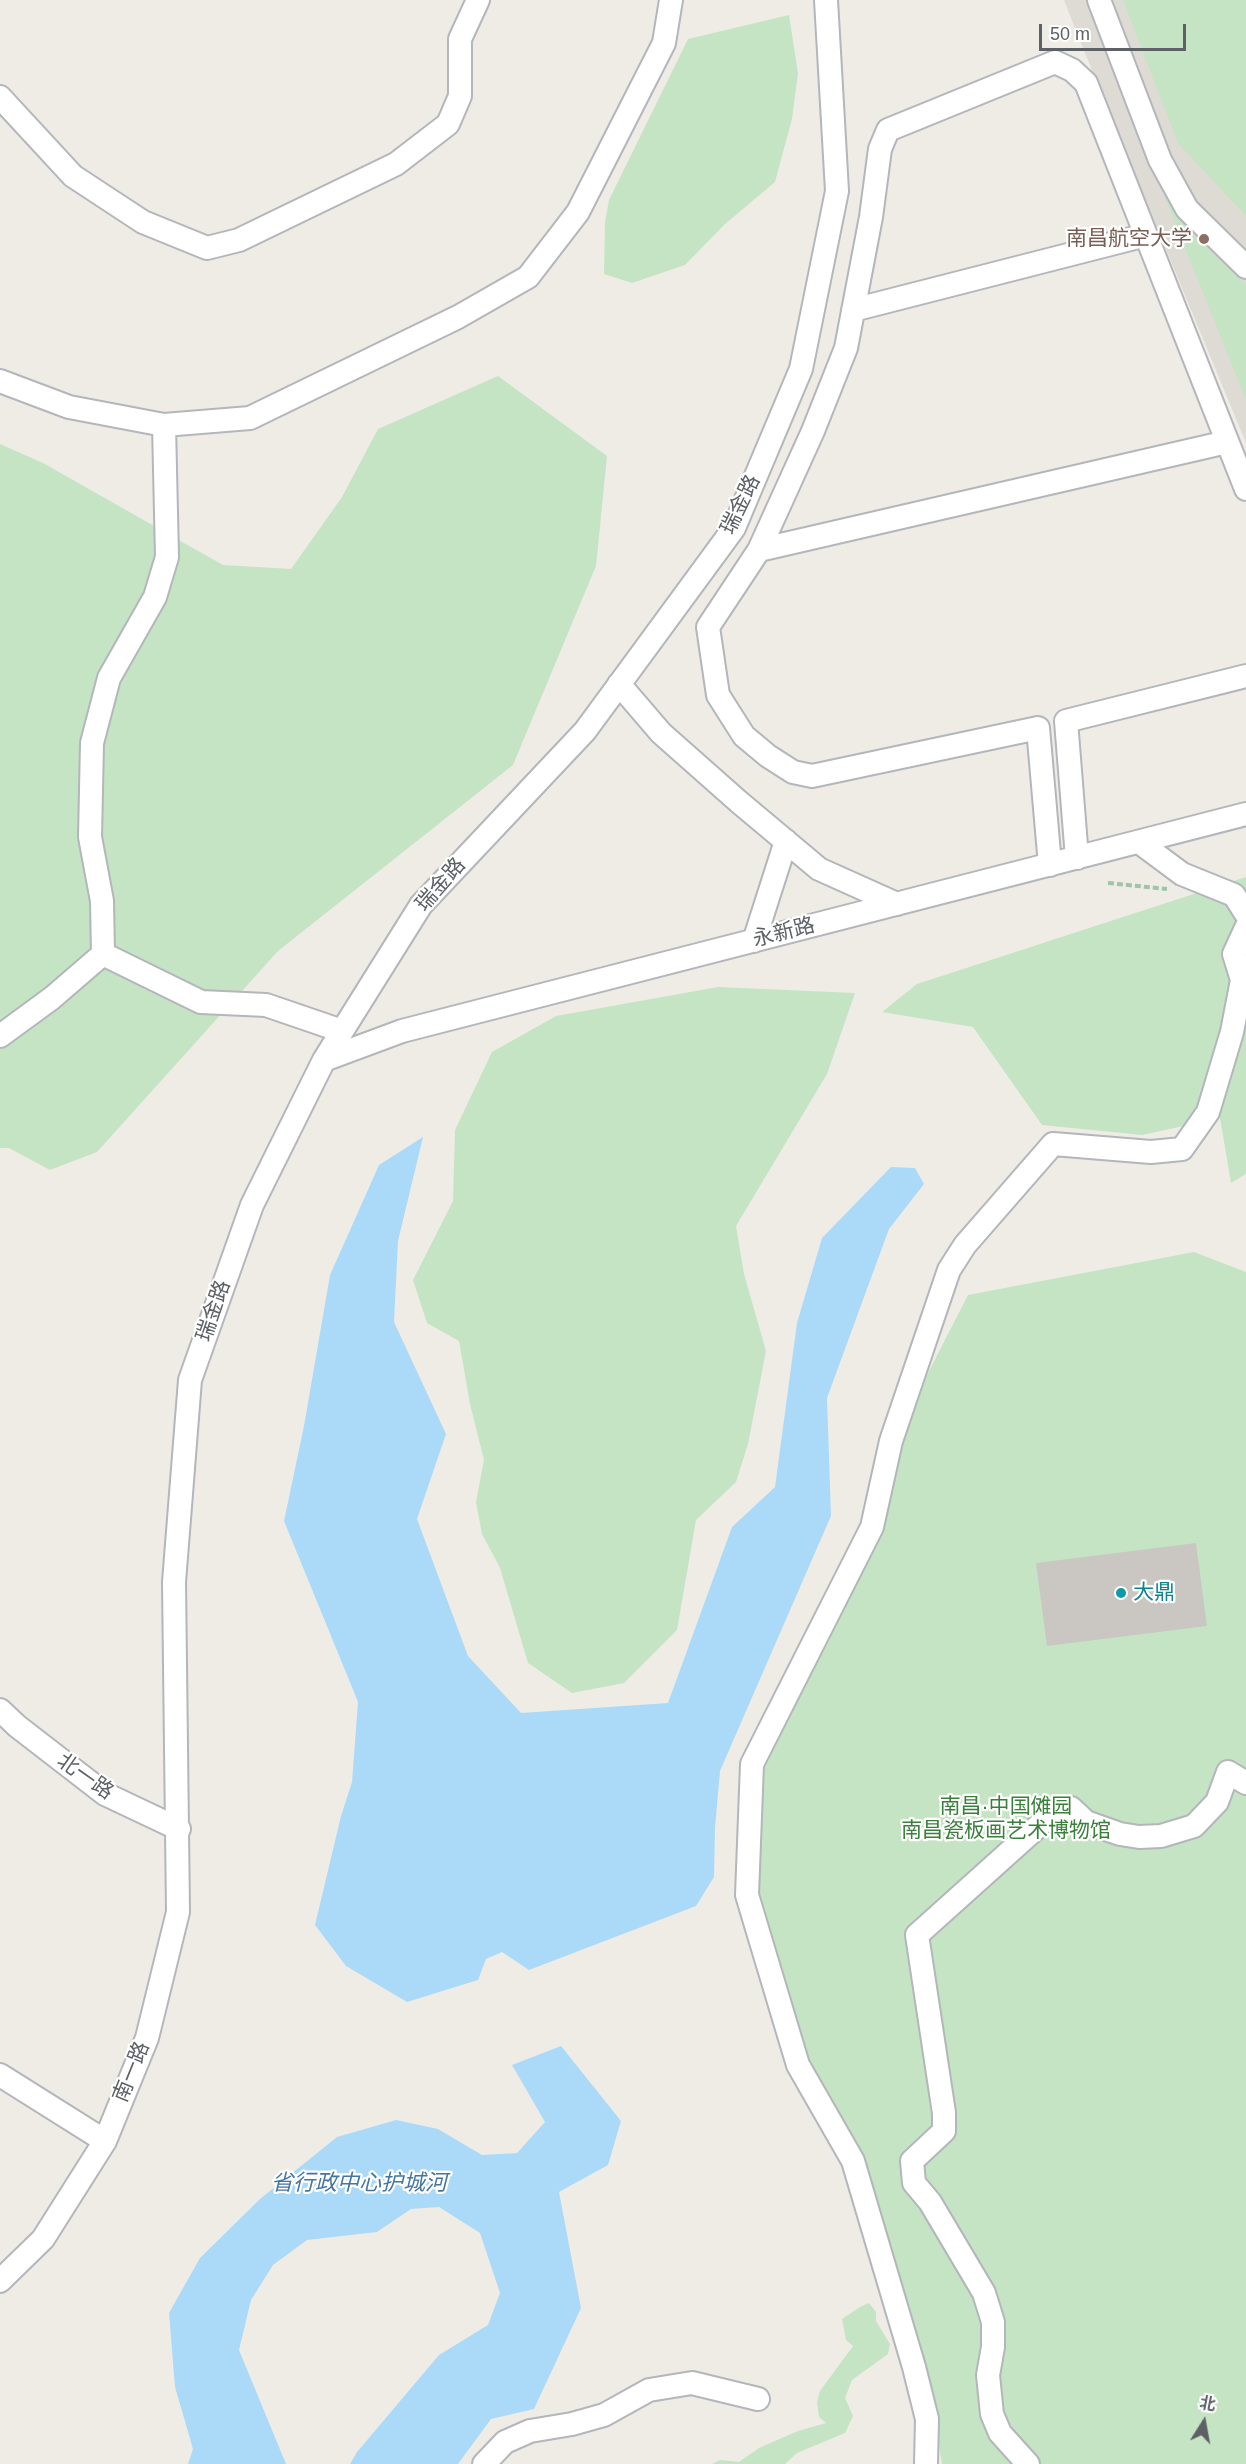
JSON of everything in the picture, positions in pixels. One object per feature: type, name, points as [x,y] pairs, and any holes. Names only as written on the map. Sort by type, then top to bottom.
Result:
[{"type":"street","points":[[0,97],[73,176],[143,222],[207,248],[239,240],[396,164],[448,124],[460,96],[460,39],[477,0]]},
{"type":"street","points":[[0,381],[69,407],[164,425],[250,418],[458,317],[528,277],[578,212],[664,44],[671,0]]},
{"type":"street","name":"瑞金路","points":[[179,1829],[174,1582],[190,1380],[252,1205],[324,1060],[421,905],[585,730],[734,528],[801,369],[837,191],[826,0]]},
{"type":"street","points":[[1099,0],[1160,160],[1176,190],[1187,209],[1246,267]]},
{"type":"street","points":[[1246,489],[1086,83],[1072,70],[1055,62],[888,130],[880,149],[871,217],[842,358],[813,430],[759,550],[708,627],[718,695],[744,736],[792,772],[812,776],[1038,728],[1246,676]]},
{"type":"street","points":[[853,310],[1146,235]]},
{"type":"street","points":[[103,954],[102,901],[90,837],[92,743],[110,678],[155,597],[166,557],[164,425]]},
{"type":"street","points":[[759,550],[1227,442]]},
{"type":"street","points":[[619,684],[662,733],[819,869],[897,904]]},
{"type":"street","points":[[1066,721],[1077,858]]},
{"type":"street","points":[[1038,728],[1050,865]]},
{"type":"street","name":"永新路","points":[[324,1060],[402,1031],[1246,814]]},
{"type":"street","points":[[754,941],[786,841]]},
{"type":"street","points":[[1139,842],[1182,874],[1234,895],[1246,914]]},
{"type":"street","points":[[926,2464],[927,2420],[914,2367],[852,2162],[798,2065],[747,1895],[752,1764],[872,1527],[891,1441],[949,1270],[965,1245],[1053,1144],[1151,1152],[1182,1149],[1208,1112],[1232,1032],[1242,980],[1234,954],[1246,928]]},
{"type":"street","points":[[103,954],[201,1002],[266,1005],[342,1031]]},
{"type":"street","points":[[0,1036],[51,998],[103,954]]},
{"type":"street","name":"北一路","points":[[0,1710],[17,1726],[105,1794],[179,1829]]},
{"type":"street","points":[[1028,2464],[1000,2433],[992,2414],[988,2375],[993,2347],[993,2322],[984,2293],[930,2202],[914,2183],[912,2160],[944,2131],[945,2113],[917,1935],[1054,1812],[1071,1808],[1086,1822],[1120,1834],[1139,1837],[1161,1836],[1194,1826],[1217,1802],[1228,1772],[1246,1784]]},
{"type":"street","name":"南一路","points":[[0,2282],[43,2239],[105,2141],[147,2038],[178,1912],[179,1829]]},
{"type":"street","points":[[0,2075],[105,2141]]},
{"type":"street","points":[[484,2464],[506,2442],[531,2431],[572,2424],[604,2415],[649,2390],[692,2383],[758,2399]]},
{"type":"shaded area","name":"南昌航空大学","points":[[1064,0],[1246,0],[1246,443],[1078,36]]},
{"type":"green space","points":[[1086,0],[1095,0],[1191,233],[1246,285],[1246,400]]},
{"type":"green space","points":[[1123,0],[1246,0],[1246,216],[1178,143]]},
{"type":"green space","points":[[789,15],[798,73],[792,119],[775,182],[724,225],[685,265],[632,283],[604,274],[605,222],[609,200],[688,39]]},
{"type":"green space","points":[[498,376],[607,456],[596,566],[513,765],[278,951],[97,1152],[50,1170],[9,1148],[0,1148],[0,444],[43,463],[223,565],[291,569],[342,497],[378,429]]},
{"type":"green space","points":[[1246,877],[1246,1174],[1231,1183],[1220,1118],[1142,1135],[1042,1125],[973,1027],[882,1012],[917,984]]},
{"type":"green space","points":[[718,987],[855,993],[827,1074],[736,1226],[744,1274],[766,1351],[748,1444],[736,1482],[696,1520],[677,1630],[624,1683],[572,1693],[528,1663],[500,1568],[482,1534],[476,1502],[484,1460],[470,1404],[459,1341],[427,1323],[413,1280],[453,1201],[455,1130],[492,1052],[556,1016]]},
{"type":"green space","name":"南昌·中国傩园 南昌瓷板画艺术博物馆","points":[[1194,1252],[1246,1272],[1246,2464],[942,2464],[933,2408],[867,2167],[806,2065],[751,1893],[760,1759],[863,1557],[928,1373],[968,1295]]},
{"type":"green space","points":[[869,2303],[876,2312],[876,2321],[890,2344],[888,2354],[852,2380],[845,2398],[853,2416],[845,2433],[797,2453],[785,2464],[712,2464],[720,2460],[739,2462],[759,2448],[798,2431],[826,2423],[819,2417],[817,2402],[820,2391],[853,2346],[846,2340],[842,2319]]},
{"type":"water","points":[[423,1137],[398,1241],[394,1322],[446,1434],[417,1519],[468,1656],[521,1713],[668,1703],[732,1527],[775,1487],[797,1323],[822,1238],[891,1167],[915,1168],[924,1184],[889,1229],[827,1398],[831,1516],[720,1771],[714,1877],[696,1906],[529,1970],[502,1952],[486,1959],[478,1980],[407,2002],[346,1966],[315,1925],[341,1816],[352,1782],[358,1702],[284,1521],[304,1426],[330,1275],[379,1165]]},
{"type":"water","name":"省行政中心护城河","points":[[561,2046],[621,2121],[608,2165],[559,2192],[581,2308],[534,2409],[491,2419],[458,2464],[350,2464],[357,2452],[439,2355],[488,2325],[500,2293],[480,2233],[439,2207],[411,2209],[377,2232],[307,2240],[273,2265],[251,2300],[239,2350],[286,2464],[188,2464],[193,2449],[175,2387],[169,2313],[200,2258],[260,2199],[337,2137],[396,2120],[438,2129],[482,2155],[517,2153],[545,2122],[512,2065]]},
{"type":"building","points":[[1196,1543],[1207,1626],[1047,1646],[1036,1563]]},
{"type":"place","name":"南昌航空大学","points":[[1204,239]]},
{"type":"place","name":"大鼎","points":[[1121,1593]]}]
